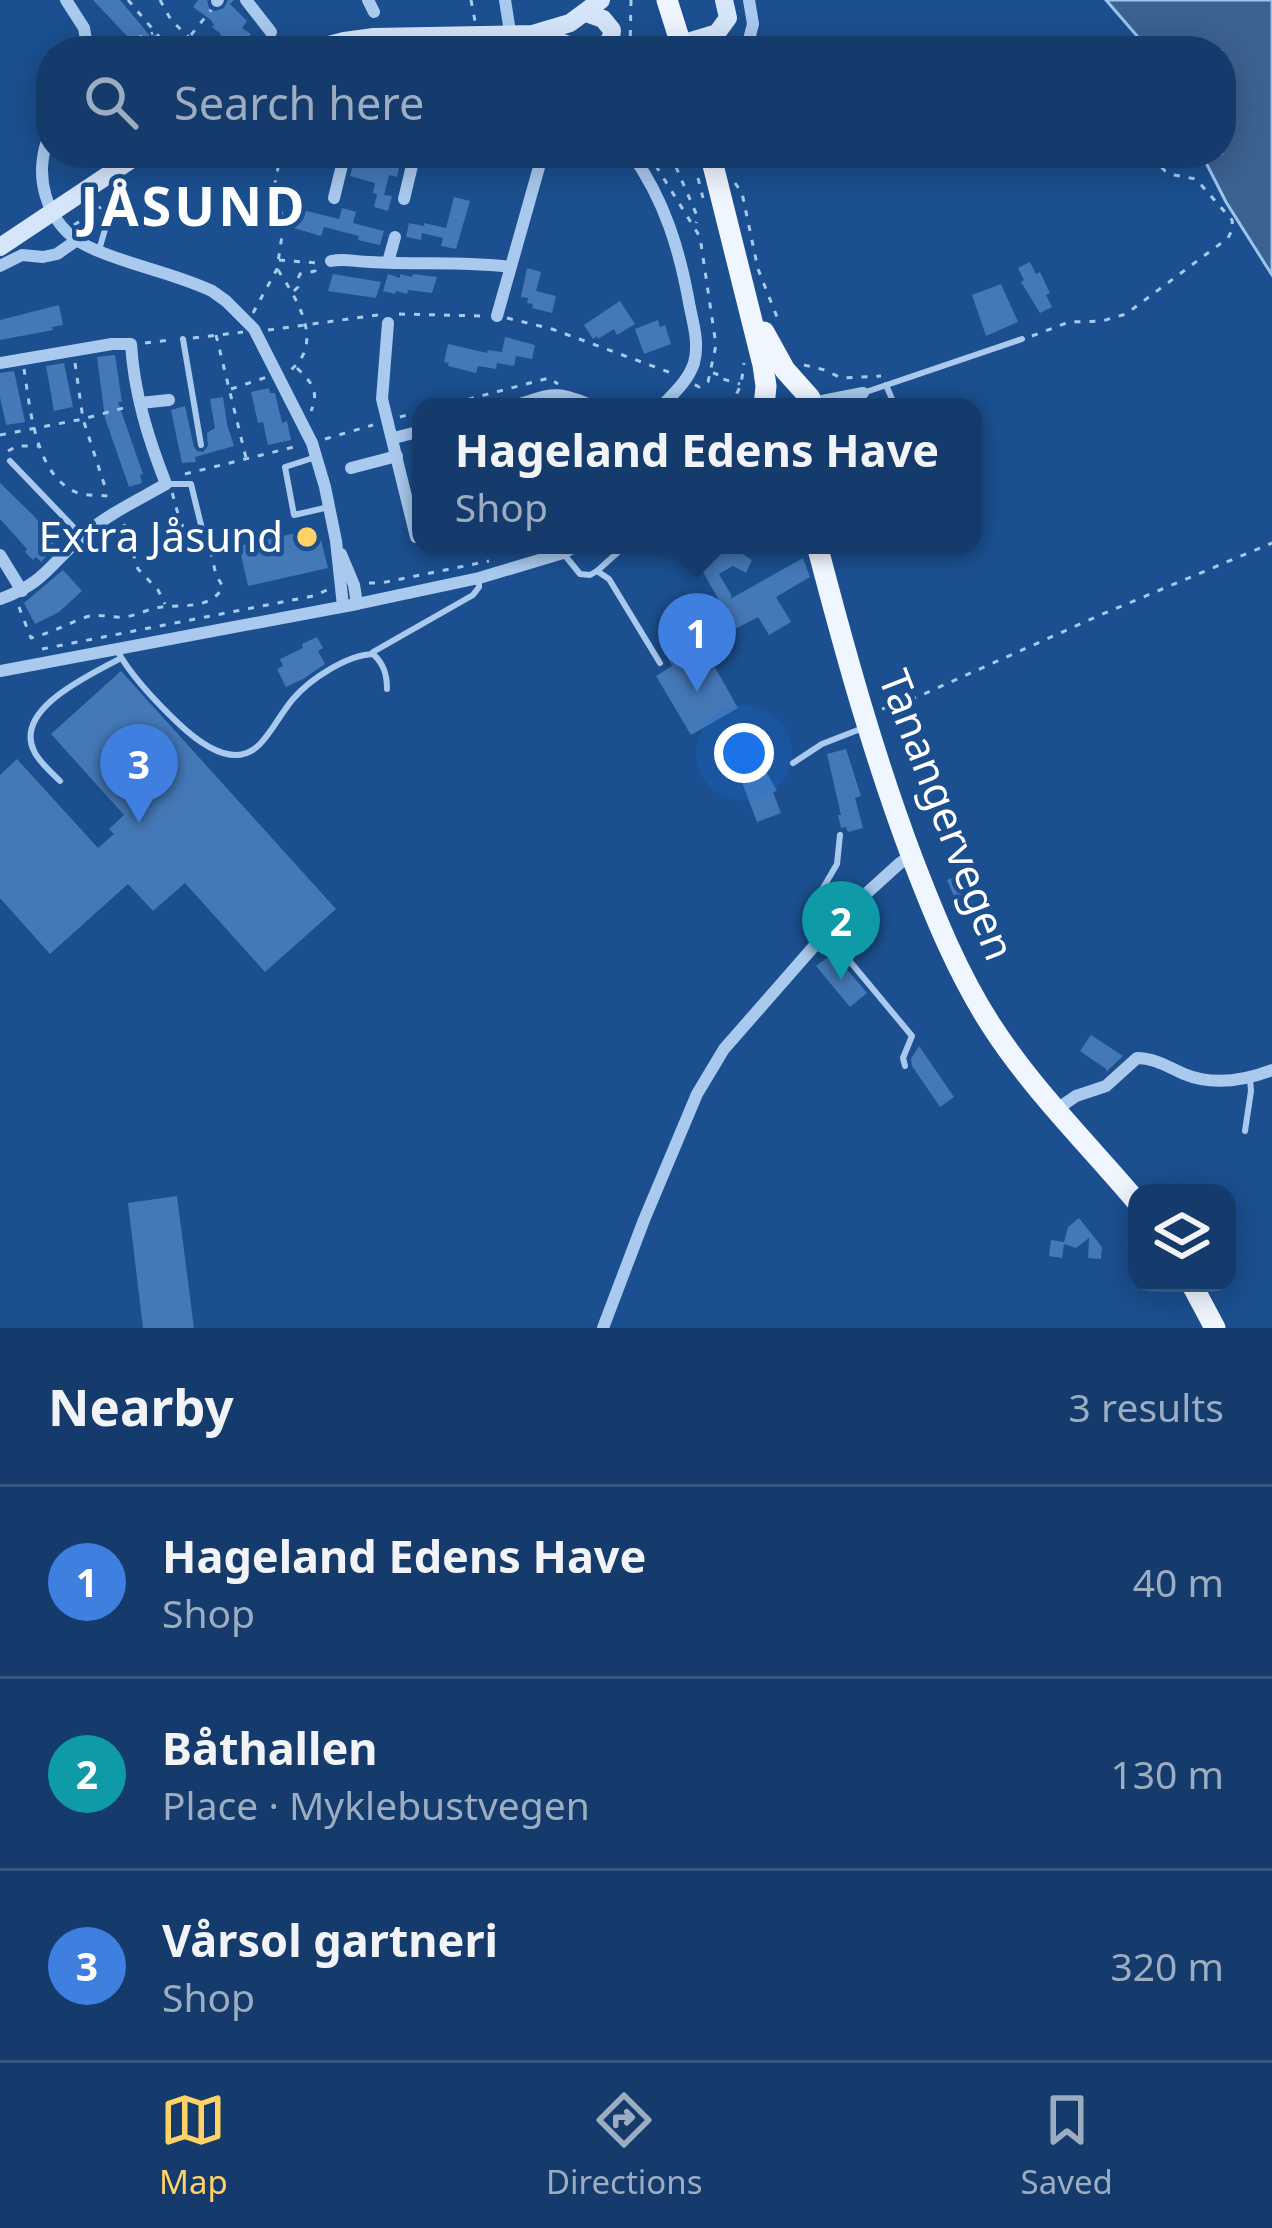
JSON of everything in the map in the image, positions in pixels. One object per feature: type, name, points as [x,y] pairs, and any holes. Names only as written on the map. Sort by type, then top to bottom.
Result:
[{"type":"main road","points":[[667,0],[678,36]]},
{"type":"main road","points":[[707,36],[717,33],[728,18],[724,0]]},
{"type":"main road","points":[[528,36],[570,23],[594,7],[612,30],[611,36]]},
{"type":"main road","points":[[533,34],[539,36]]},
{"type":"main road","points":[[0,247],[119,168]]},
{"type":"main road","points":[[714,168],[763,365],[766,398]]},
{"type":"main road","points":[[746,293],[773,351],[812,398]]},
{"type":"main road","name":"Tanangervegen","points":[[819,554],[865,720],[945,938],[1012,1054],[1128,1192]]},
{"type":"main road","points":[[1196,1292],[1215,1328]]},
{"type":"street","points":[[66,0],[85,36]]},
{"type":"street","points":[[246,0],[271,32]]},
{"type":"street","points":[[505,0],[510,36]]},
{"type":"street","points":[[749,0],[750,36]]},
{"type":"street","points":[[41,168],[43,191],[54,213],[75,233],[99,250],[195,283],[226,301],[254,329],[314,450],[350,605]]},
{"type":"street","points":[[334,198],[341,168]]},
{"type":"street","points":[[404,199],[411,168]]},
{"type":"street","points":[[497,316],[538,168]]},
{"type":"street","points":[[641,168],[679,251],[696,348],[686,380],[669,398]]},
{"type":"street","points":[[0,266],[16,256],[57,254],[75,233]]},
{"type":"street","points":[[388,262],[395,237]]},
{"type":"street","points":[[325,262],[470,262],[510,267]]},
{"type":"street","points":[[388,323],[382,399],[412,520]]},
{"type":"street","points":[[0,362],[131,344],[137,404],[165,482],[82,536],[55,566],[19,592],[0,599]]},
{"type":"street","points":[[837,398],[863,393]]},
{"type":"street","points":[[858,398],[863,393]]},
{"type":"street","points":[[539,398],[565,394],[574,398]]},
{"type":"street","points":[[137,404],[169,400]]},
{"type":"street","points":[[394,439],[412,434]]},
{"type":"street","points":[[351,468],[397,455]]},
{"type":"street","points":[[0,670],[119,653],[479,578],[560,554]]},
{"type":"street","points":[[0,555],[19,592]]},
{"type":"street","points":[[603,1328],[697,1094],[724,1049],[826,932],[912,855]]},
{"type":"street","points":[[1057,1109],[1076,1096],[1106,1086],[1137,1058],[1204,1080],[1250,1078],[1272,1070]]},
{"type":"lane","points":[[99,250],[114,199]]},
{"type":"lane","points":[[182,339],[201,445]]},
{"type":"lane","points":[[863,393],[1022,339]]},
{"type":"lane","points":[[886,385],[892,398]]},
{"type":"lane","points":[[314,450],[285,467],[294,515],[329,506]]},
{"type":"lane","points":[[10,461],[82,536]]},
{"type":"lane","points":[[165,482],[191,484],[202,529]]},
{"type":"lane","points":[[564,554],[580,574],[590,575],[616,554]]},
{"type":"lane","points":[[597,571],[618,591],[660,663]]},
{"type":"lane","points":[[60,781],[32,746],[36,717],[46,704],[119,653],[189,734],[213,750],[237,754],[260,744],[298,693],[331,670],[473,596],[479,578]]},
{"type":"lane","points":[[370,653],[387,676],[387,689]]},
{"type":"lane","points":[[793,763],[865,720]]},
{"type":"lane","points":[[816,899],[837,864],[840,835]]},
{"type":"lane","points":[[826,932],[912,1036],[903,1058],[905,1066]]},
{"type":"lane","points":[[1245,1131],[1250,1078]]},
{"type":"path","points":[[128,0],[157,36]]},
{"type":"path","points":[[160,0],[171,20],[189,36]]},
{"type":"path","points":[[471,0],[475,23]]},
{"type":"path","points":[[630,36],[631,0]]},
{"type":"path","points":[[191,36],[217,1]]},
{"type":"path","points":[[473,10],[481,7]]},
{"type":"path","points":[[142,36],[155,32]]},
{"type":"path","points":[[252,314],[277,269],[284,222],[274,188],[278,168]]},
{"type":"path","points":[[676,168],[698,218],[694,226]]},
{"type":"path","points":[[1022,339],[1070,322],[1126,314],[1228,238],[1232,220],[1196,179],[1162,168]]},
{"type":"path","points":[[734,182],[742,193],[758,269],[784,338]]},
{"type":"path","points":[[75,233],[114,199]]},
{"type":"path","points":[[700,237],[713,232]]},
{"type":"path","points":[[277,260],[325,262]]},
{"type":"path","points":[[292,292],[300,274],[315,272],[325,262]]},
{"type":"path","points":[[277,269],[305,324],[307,345],[304,357],[285,374]]},
{"type":"path","points":[[264,331],[367,315],[497,316],[552,329],[686,380]]},
{"type":"path","points":[[131,344],[247,332]]},
{"type":"path","points":[[216,335],[246,460]]},
{"type":"path","points":[[73,350],[83,419],[114,508]]},
{"type":"path","points":[[22,357],[34,428],[45,461],[71,489],[108,496]]},
{"type":"path","points":[[796,360],[841,378],[879,376],[897,381]]},
{"type":"path","points":[[296,367],[313,384],[314,403],[305,416]]},
{"type":"path","points":[[712,372],[741,385]]},
{"type":"path","points":[[230,390],[271,376]]},
{"type":"path","points":[[475,398],[549,378],[562,386]]},
{"type":"path","points":[[0,435],[137,404]]},
{"type":"path","points":[[19,592],[23,626],[31,638],[89,616],[120,618],[166,606],[207,603],[223,587],[210,548],[197,542],[182,525],[165,482],[246,460],[314,450],[412,413]]},
{"type":"path","points":[[0,449],[5,453],[17,446],[40,446]]},
{"type":"path","points":[[118,515],[138,569],[166,606]]},
{"type":"path","points":[[865,720],[1272,543]]},
{"type":"path","points":[[361,583],[492,560]]},
{"type":"path","points":[[45,649],[334,588]]},
{"type":"water","points":[[1106,0],[1272,0],[1272,275],[1209,168],[1236,168],[1236,36],[1137,36]]},
{"type":"building","points":[[93,0],[120,0],[150,36],[127,36]]},
{"type":"building","points":[[198,0],[207,0],[215,11],[234,0],[230,4],[247,21],[242,28],[251,34],[220,36],[211,20],[193,7]]},
{"type":"building","points":[[352,168],[399,168],[397,177],[389,175],[384,195],[392,196],[388,211],[374,207],[375,183],[350,176]]},
{"type":"building","points":[[454,197],[470,201],[456,249],[441,246],[443,238],[422,233],[421,240],[406,237],[409,223],[446,228]]},
{"type":"building","points":[[342,208],[356,212],[353,223],[384,231],[380,245],[324,227],[321,236],[294,228],[299,209],[339,219]]},
{"type":"building","points":[[1030,262],[1050,293],[1046,295],[1052,307],[1040,313],[1018,268]]},
{"type":"building","points":[[527,268],[541,272],[536,291],[556,296],[552,313],[532,308],[528,298],[521,297]]},
{"type":"building","points":[[333,274],[381,282],[376,298],[328,291]]},
{"type":"building","points":[[388,274],[437,277],[432,293],[408,290],[395,294],[383,291]]},
{"type":"building","points":[[1001,284],[1018,322],[986,336],[972,295]]},
{"type":"building","points":[[620,301],[635,324],[617,335],[614,329],[593,339],[584,325]]},
{"type":"building","points":[[59,305],[63,325],[0,340],[0,320]]},
{"type":"building","points":[[658,320],[660,327],[665,325],[671,344],[644,354],[635,329]]},
{"type":"building","points":[[505,337],[535,345],[532,359],[516,356],[514,366],[478,366],[476,373],[444,362],[448,344],[502,352]]},
{"type":"building","points":[[115,355],[122,402],[118,402],[143,474],[142,483],[129,487],[105,418],[97,357]]},
{"type":"building","points":[[64,363],[73,407],[54,411],[46,366]]},
{"type":"building","points":[[14,371],[25,422],[6,425],[0,373]]},
{"type":"building","points":[[269,388],[275,393],[282,423],[287,421],[291,440],[268,445],[251,392]]},
{"type":"building","points":[[223,397],[234,446],[182,463],[171,410],[185,406],[194,447],[203,452],[208,446],[207,433],[215,428],[210,399]]},
{"type":"building","points":[[0,483],[56,546],[41,562],[25,552],[0,519]]},
{"type":"building","points":[[318,528],[328,568],[248,586],[239,546]]},
{"type":"building","points":[[693,554],[743,554],[752,560],[746,573],[733,566],[719,574],[730,599],[803,558],[810,577],[776,597],[791,622],[769,635],[758,617],[735,629]]},
{"type":"building","points":[[63,570],[82,591],[59,612],[35,624],[24,603]]},
{"type":"building","points":[[317,637],[325,664],[286,687],[277,669],[283,666],[280,659]]},
{"type":"building","points":[[689,639],[697,652],[704,648],[738,708],[691,735],[656,676],[672,666],[665,653]]},
{"type":"building","points":[[121,671],[336,909],[265,972],[185,883],[153,911],[128,884],[50,954],[0,898],[0,775],[17,759],[98,848],[114,834],[109,829],[124,815],[51,734]]},
{"type":"building","points":[[846,749],[861,796],[855,798],[863,828],[848,832],[841,828],[827,754]]},
{"type":"building","points":[[764,768],[777,791],[773,792],[781,813],[757,822],[740,777]]},
{"type":"building","points":[[969,870],[977,888],[968,892],[976,910],[959,918],[947,880]]},
{"type":"building","points":[[833,953],[867,993],[850,1007],[816,966]]},
{"type":"building","points":[[1091,1035],[1123,1056],[1106,1072],[1080,1051]]},
{"type":"building","points":[[919,1046],[954,1097],[940,1107],[912,1066]]},
{"type":"building","points":[[177,1196],[194,1328],[143,1328],[128,1203]]},
{"type":"building","points":[[1079,1218],[1102,1247],[1101,1259],[1088,1258],[1089,1238],[1076,1248],[1064,1244],[1062,1258],[1049,1256],[1051,1240],[1064,1242],[1068,1227]]},
{"type":"place","name":"Extra Jåsund","points":[[307,537]]},
{"type":"place","name":"Hageland Edens Have","points":[[697,692]]},
{"type":"place","name":"Vårsol gartneri","points":[[139,823]]},
{"type":"place","name":"Båthallen","points":[[841,980]]},
{"type":"district","name":"JÅSUND","points":[[194,207]]}]
